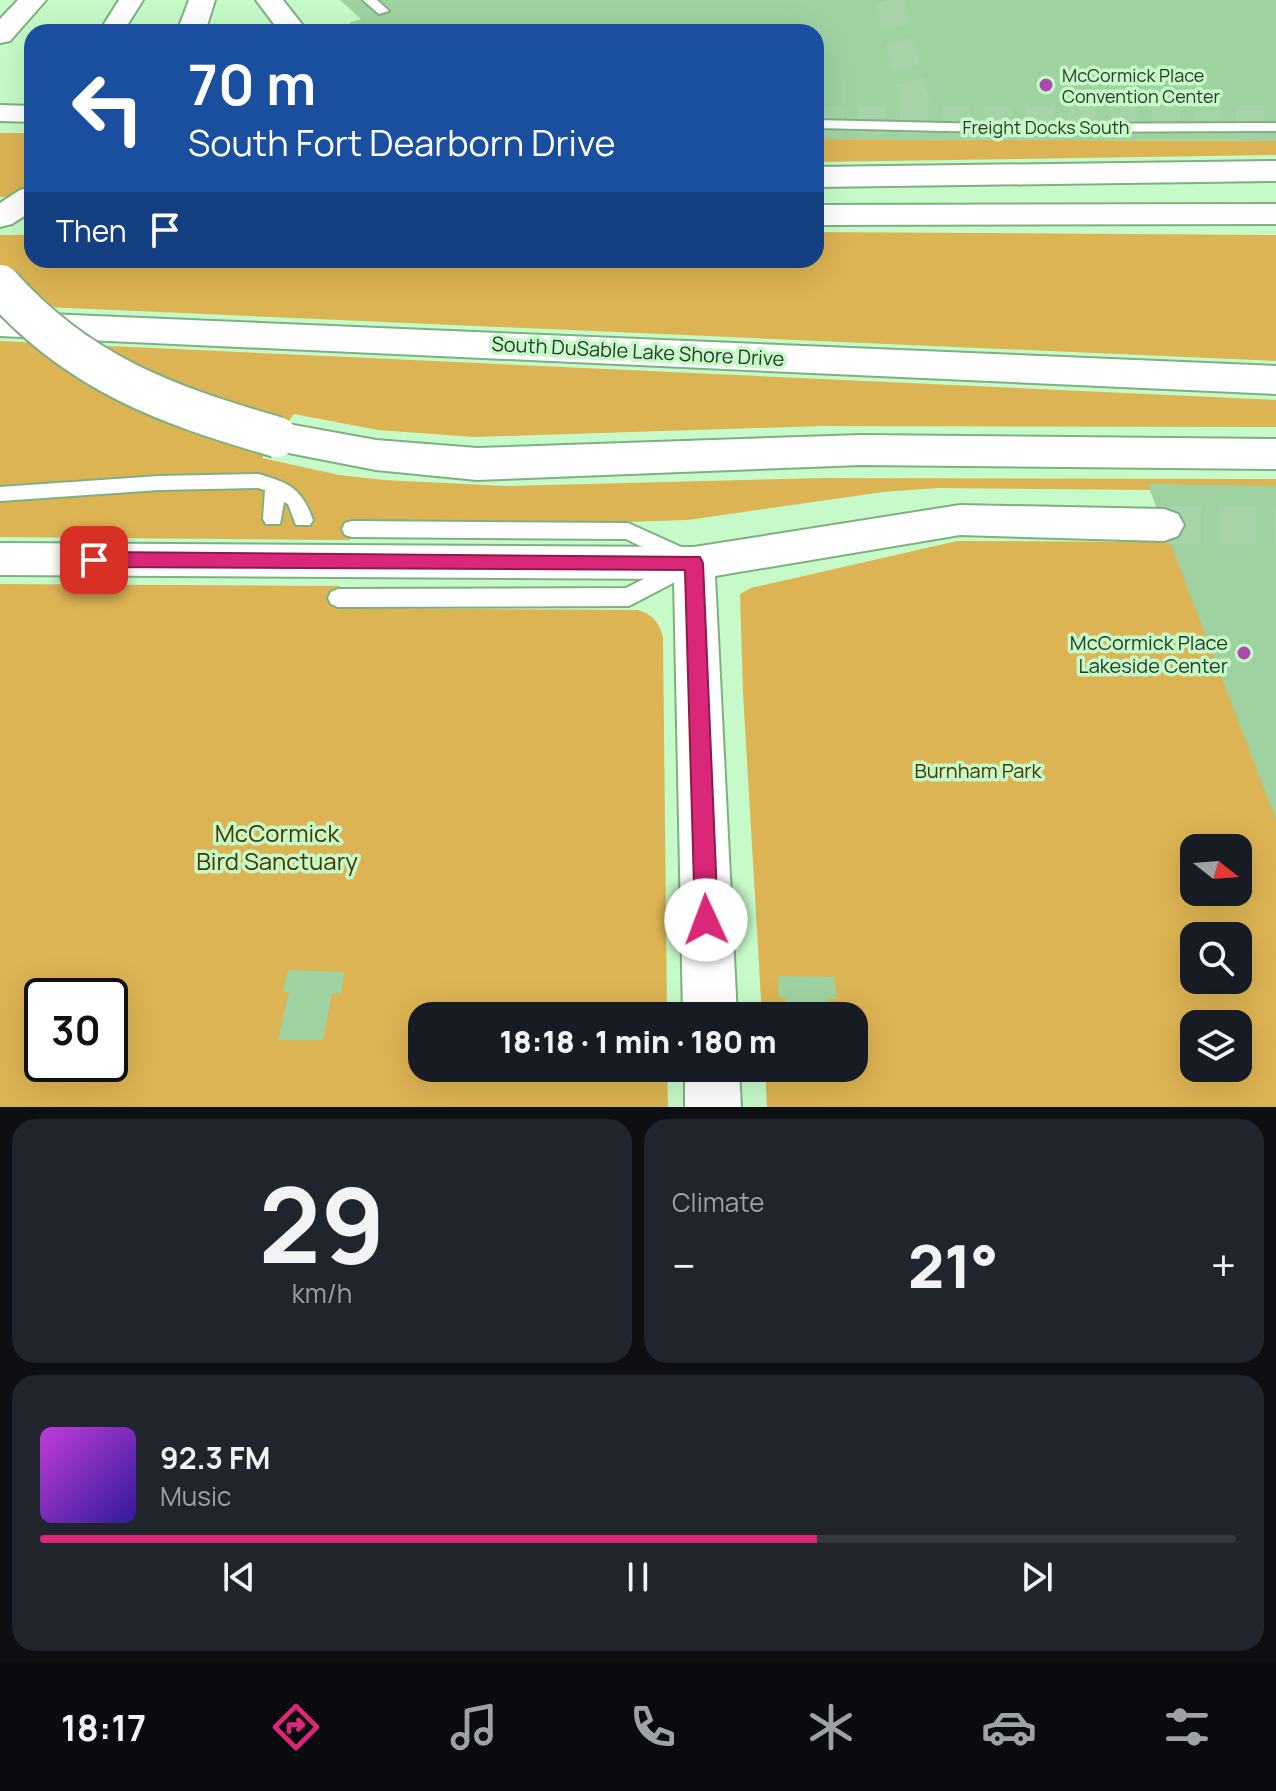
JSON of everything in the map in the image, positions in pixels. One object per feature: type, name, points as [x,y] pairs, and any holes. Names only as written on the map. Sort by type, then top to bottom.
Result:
[{"type":"highway","points":[[0,35],[33,0]]},
{"type":"highway","points":[[194,24],[202,0]]},
{"type":"highway","points":[[269,0],[288,24]]},
{"type":"highway","points":[[824,177],[1276,171]]},
{"type":"highway","points":[[0,217],[24,202]]},
{"type":"highway","points":[[824,215],[1276,214]]},
{"type":"highway","points":[[0,217],[24,217]]},
{"type":"highway","points":[[0,285],[14,303],[58,341],[116,379],[204,416],[277,437],[376,455],[477,464],[861,450],[1276,454]]},
{"type":"highway","name":"South DuSable Lake Shore Drive","points":[[0,324],[1276,380]]},
{"type":"street","points":[[116,24],[131,0]]},
{"type":"street","points":[[0,113],[24,114]]},
{"type":"street","points":[[0,559],[694,563],[960,520],[1164,525]]},
{"type":"street","points":[[694,563],[710,1002]]},
{"type":"street","points":[[712,1082],[713,1107]]},
{"type":"lane","points":[[369,0],[383,11]]},
{"type":"lane","name":"Freight Docks South","points":[[824,124],[989,128],[1276,127]]},
{"type":"lane","points":[[0,494],[258,481],[275,486],[296,500],[303,520]]},
{"type":"lane","points":[[273,519],[275,486]]},
{"type":"lane","points":[[352,529],[628,531],[694,563]]},
{"type":"lane","points":[[338,598],[629,597],[694,563]]},
{"type":"green space","points":[[0,133],[24,133],[24,196],[0,197]]},
{"type":"green space","points":[[824,139],[1276,141],[1276,155],[824,162]]},
{"type":"green space","points":[[824,232],[1276,235],[1276,361],[0,305],[0,235],[24,235],[24,268],[824,268]]},
{"type":"green space","name":"Burnham Park","points":[[0,341],[1276,400],[1276,427],[822,426],[474,437],[378,430],[294,414],[262,458],[339,475],[506,486],[824,478],[1276,479],[1276,1107],[767,1107],[766,1082],[868,1082],[868,1002],[761,1002],[740,594],[751,588],[957,541],[1170,542],[1150,490],[938,488],[883,492],[688,520],[354,521],[350,540],[0,537]]},
{"type":"green space","name":"McCormick Bird Sanctuary","points":[[0,584],[340,586],[336,608],[638,610],[651,617],[663,637],[667,1002],[408,1002],[408,1082],[667,1082],[668,1107],[0,1107]]},
{"type":"building","name":"McCormick Place Convention Center","points":[[340,0],[1276,0],[1276,141],[824,139],[824,24],[349,23],[361,19]]},
{"type":"building","name":"McCormick Place Lakeside Center","points":[[1148,484],[1276,486],[1276,820]]},
{"type":"building","points":[[288,970],[344,972],[341,994],[332,994],[323,1040],[278,1040],[289,992],[283,992]]},
{"type":"building","points":[[778,976],[834,977],[837,999],[828,999],[828,1002],[785,1002],[785,998],[779,998]]},
{"type":"tunnel","points":[[889,0],[920,119]]},
{"type":"tunnel","points":[[824,121],[1276,120]]},
{"type":"tunnel","points":[[1164,525],[1276,526]]},
{"type":"place","name":"McCormick Place Convention Center","points":[[1046,85]]},
{"type":"place","name":"McCormick Place Lakeside Center","points":[[1244,653]]},
{"type":"route","points":[[94,560],[694,563],[706,920]]}]
